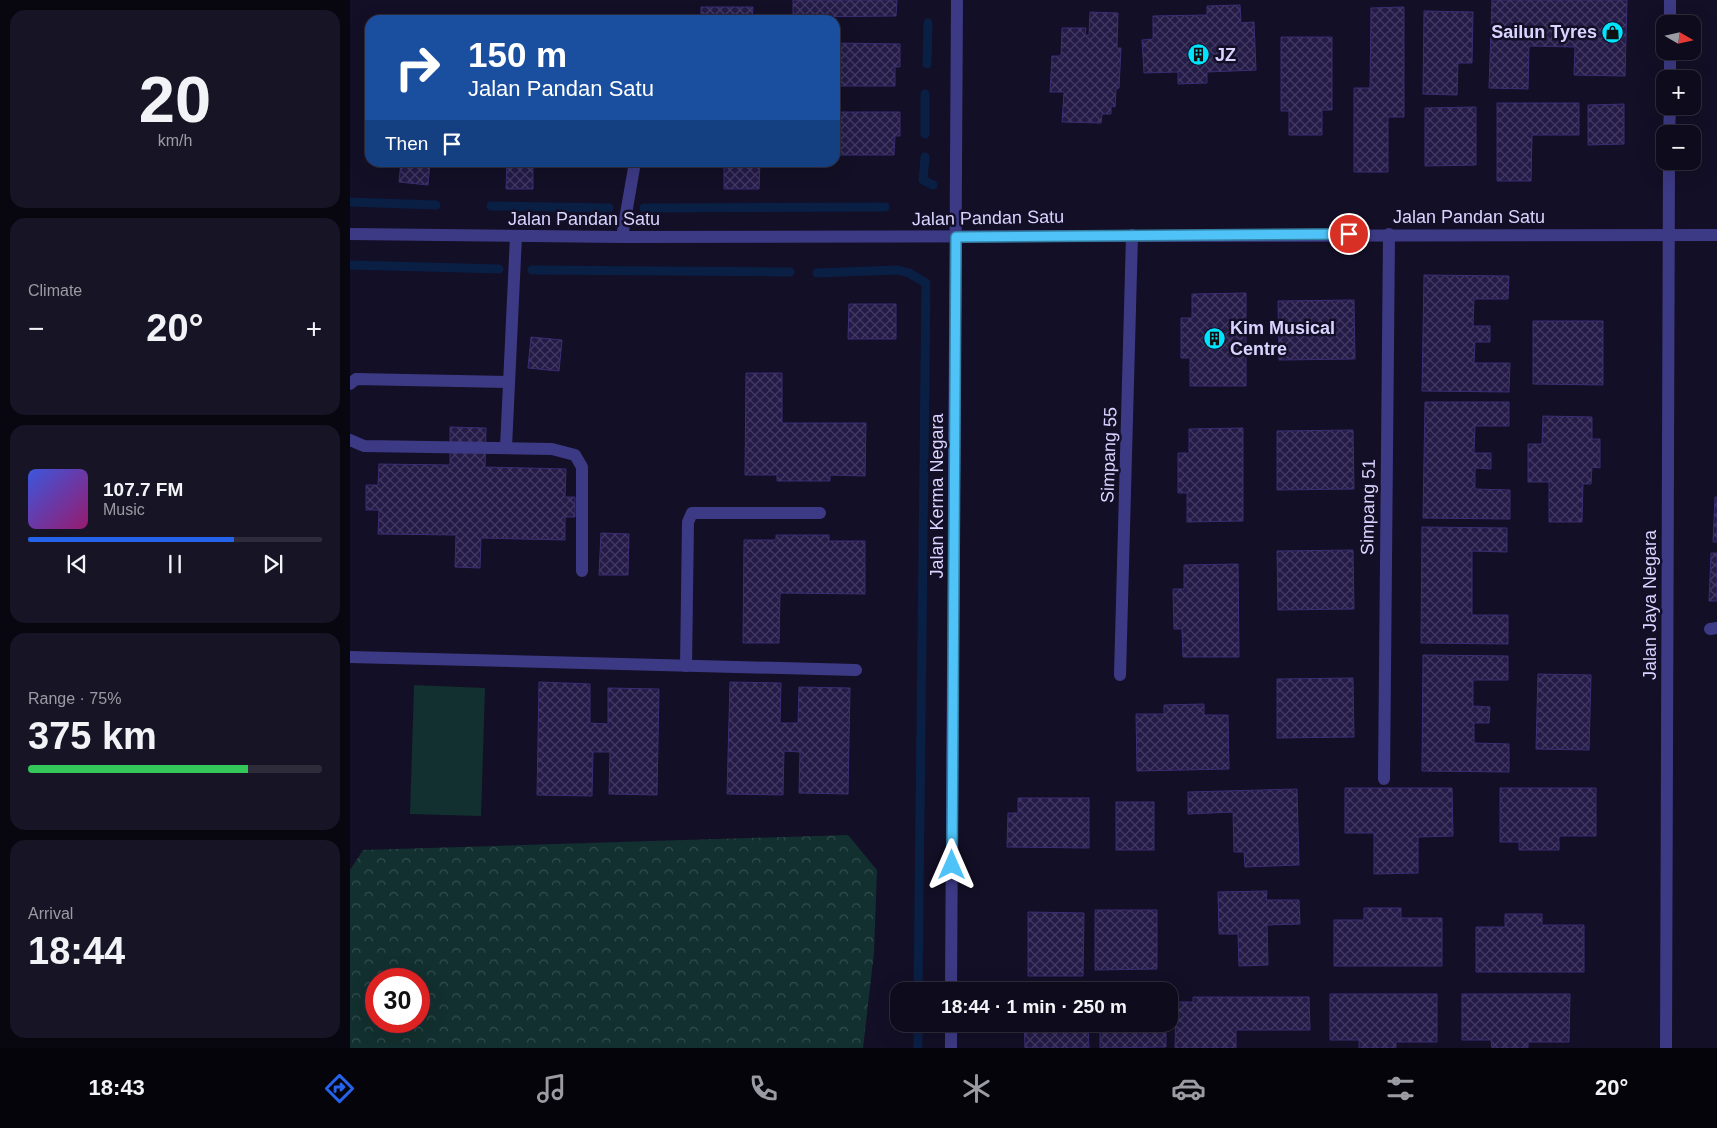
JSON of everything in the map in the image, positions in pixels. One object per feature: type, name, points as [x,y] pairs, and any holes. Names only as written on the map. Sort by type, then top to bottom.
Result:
[{"type":"street","name":"Jalan Kerma Negara","points":[[951,982],[957,0]]},
{"type":"street","points":[[1670,0],[1670,15]]},
{"type":"street","points":[[622,237],[634,167]]},
{"type":"street","name":"Jalan Jaya Negara","points":[[1666,1048],[1669,170]]},
{"type":"street","name":"Jalan Pandan Satu","points":[[350,234],[622,237],[1389,234],[1717,235]]},
{"type":"street","name":"Simpang 51","points":[[1384,779],[1389,234]]},
{"type":"street","points":[[506,447],[516,236]]},
{"type":"street","name":"Simpang 55","points":[[1120,675],[1132,236]]},
{"type":"street","points":[[350,384],[356,379],[508,382]]},
{"type":"street","points":[[350,440],[364,446],[506,447],[564,451],[575,455],[582,467],[582,571]]},
{"type":"street","points":[[686,666],[690,517],[697,512],[820,513]]},
{"type":"street","points":[[350,657],[856,670]]},
{"type":"street","points":[[951,1032],[951,1048]]},
{"type":"green space","points":[[414,685],[485,688],[481,816],[410,814]]},
{"type":"green space","points":[[848,835],[877,870],[874,953],[863,1048],[350,1048],[350,870],[363,850]]},
{"type":"building","points":[[793,0],[897,0],[896,16],[793,15]]},
{"type":"building","points":[[1492,0],[1627,0],[1625,76],[1574,75],[1575,47],[1529,46],[1528,89],[1489,88]]},
{"type":"building","name":"JZ","points":[[1240,5],[1241,23],[1254,22],[1256,70],[1207,72],[1207,83],[1178,84],[1178,72],[1144,73],[1142,40],[1153,39],[1153,16],[1207,15],[1207,6]]},
{"type":"building","points":[[701,7],[753,7],[752,15],[701,15]]},
{"type":"building","points":[[1404,7],[1404,117],[1388,117],[1388,172],[1354,172],[1354,88],[1370,88],[1371,8]]},
{"type":"building","points":[[1424,11],[1473,12],[1472,63],[1458,63],[1457,95],[1423,94]]},
{"type":"building","points":[[1090,12],[1118,13],[1117,48],[1121,48],[1119,88],[1116,89],[1115,107],[1111,106],[1111,114],[1102,114],[1101,123],[1062,122],[1064,92],[1050,92],[1052,56],[1061,56],[1062,28],[1086,28],[1085,35],[1089,35]]},
{"type":"building","points":[[1281,37],[1332,37],[1332,110],[1322,110],[1322,135],[1289,135],[1289,111],[1281,111]]},
{"type":"building","points":[[840,43],[900,44],[900,67],[895,67],[895,86],[840,86]]},
{"type":"building","points":[[1497,103],[1579,103],[1579,135],[1532,135],[1531,181],[1497,181]]},
{"type":"building","points":[[1624,104],[1624,144],[1588,145],[1588,105]]},
{"type":"building","points":[[1476,107],[1476,165],[1425,166],[1425,108]]},
{"type":"building","points":[[840,112],[900,112],[900,136],[895,136],[894,155],[840,155]]},
{"type":"building","points":[[400,167],[430,167],[428,185],[399,182]]},
{"type":"building","points":[[507,167],[533,167],[533,189],[506,189]]},
{"type":"building","points":[[724,167],[760,167],[759,189],[724,189]]},
{"type":"building","points":[[1424,275],[1509,276],[1508,299],[1474,299],[1473,326],[1490,326],[1490,342],[1475,342],[1474,363],[1510,363],[1509,392],[1422,391]]},
{"type":"building","name":"Kim Musical Centre","points":[[1246,293],[1246,386],[1190,386],[1190,358],[1181,358],[1181,318],[1192,318],[1192,294]]},
{"type":"building","points":[[1354,300],[1355,359],[1279,360],[1278,301]]},
{"type":"building","points":[[849,304],[896,304],[896,339],[848,339]]},
{"type":"building","points":[[1533,321],[1603,321],[1603,385],[1533,384]]},
{"type":"building","points":[[531,337],[562,340],[559,371],[528,368]]},
{"type":"building","points":[[746,373],[782,373],[782,423],[866,423],[865,476],[830,475],[830,481],[777,481],[777,475],[745,475]]},
{"type":"building","points":[[1425,402],[1509,402],[1509,426],[1475,426],[1474,453],[1491,453],[1491,469],[1475,468],[1475,489],[1510,490],[1510,519],[1423,518]]},
{"type":"building","points":[[1543,416],[1592,417],[1592,439],[1600,439],[1600,468],[1592,467],[1591,484],[1583,484],[1582,522],[1549,522],[1549,482],[1528,482],[1528,444],[1542,444]]},
{"type":"building","points":[[450,427],[486,428],[485,467],[566,469],[565,497],[575,497],[575,517],[565,517],[565,540],[481,538],[480,568],[455,567],[456,535],[378,534],[379,510],[366,510],[366,485],[378,485],[379,464],[450,465]]},
{"type":"building","points":[[1243,428],[1243,521],[1187,522],[1187,493],[1178,493],[1178,453],[1189,453],[1189,429]]},
{"type":"building","points":[[1353,430],[1354,489],[1277,490],[1277,431]]},
{"type":"building","points":[[1715,497],[1717,497],[1717,542],[1713,542]]},
{"type":"building","points":[[1422,527],[1507,528],[1507,552],[1472,551],[1472,615],[1508,615],[1508,644],[1421,643]]},
{"type":"building","points":[[601,533],[629,534],[628,575],[599,575]]},
{"type":"building","points":[[776,535],[829,535],[829,541],[865,541],[865,594],[780,593],[779,643],[743,643],[744,540],[776,540]]},
{"type":"building","points":[[1353,550],[1354,609],[1278,610],[1277,551]]},
{"type":"building","points":[[1711,553],[1717,553],[1717,601],[1709,601]]},
{"type":"building","points":[[1238,564],[1239,657],[1183,657],[1182,629],[1174,629],[1173,589],[1184,589],[1184,565]]},
{"type":"building","points":[[1423,655],[1508,656],[1508,680],[1473,680],[1473,706],[1490,707],[1489,723],[1474,723],[1474,743],[1509,744],[1509,772],[1422,771]]},
{"type":"building","points":[[1538,674],[1591,675],[1589,750],[1536,749]]},
{"type":"building","points":[[1353,678],[1354,737],[1277,738],[1277,679]]},
{"type":"building","points":[[539,682],[590,684],[590,723],[608,724],[608,688],[659,689],[657,795],[609,794],[610,752],[593,752],[592,796],[537,795]]},
{"type":"building","points":[[730,682],[781,683],[780,723],[798,723],[799,687],[850,688],[848,794],[799,793],[800,752],[784,751],[783,795],[727,794]]},
{"type":"building","points":[[1204,704],[1204,715],[1228,715],[1229,769],[1137,771],[1136,714],[1164,714],[1164,705]]},
{"type":"building","points":[[1345,788],[1452,788],[1453,836],[1418,837],[1418,873],[1374,874],[1374,833],[1345,833]]},
{"type":"building","points":[[1500,788],[1596,788],[1596,836],[1559,836],[1559,850],[1519,850],[1519,842],[1500,842]]},
{"type":"building","points":[[1297,789],[1299,865],[1245,867],[1244,852],[1234,852],[1233,812],[1188,814],[1188,792]]},
{"type":"building","points":[[1018,798],[1089,798],[1089,848],[1007,847],[1008,813],[1018,813]]},
{"type":"building","points":[[1116,802],[1154,802],[1154,850],[1116,850]]},
{"type":"building","points":[[1267,891],[1266,900],[1299,900],[1300,924],[1267,925],[1268,965],[1239,966],[1238,934],[1219,934],[1218,892]]},
{"type":"building","points":[[1364,908],[1401,908],[1401,918],[1442,918],[1442,966],[1334,966],[1334,920],[1364,920]]},
{"type":"building","points":[[1095,910],[1157,910],[1157,969],[1095,970]]},
{"type":"building","points":[[1028,912],[1084,913],[1083,976],[1028,976]]},
{"type":"building","points":[[1505,914],[1542,914],[1542,925],[1584,925],[1584,972],[1476,972],[1476,927],[1505,927]]},
{"type":"building","points":[[1330,994],[1437,994],[1437,1042],[1396,1042],[1396,1048],[1359,1048],[1359,1040],[1330,1040]]},
{"type":"building","points":[[1462,994],[1570,994],[1569,1042],[1528,1042],[1528,1048],[1492,1048],[1491,1040],[1462,1040]]},
{"type":"building","points":[[1193,997],[1309,997],[1310,1030],[1236,1030],[1236,1048],[1175,1048],[1175,1032],[1178,1032],[1178,1002],[1193,1002]]},
{"type":"building","points":[[1024,1032],[1088,1032],[1089,1048],[1025,1048]]},
{"type":"building","points":[[1100,1032],[1166,1032],[1166,1047],[1100,1048]]},
{"type":"waterway","points":[[927,64],[928,23]]},
{"type":"waterway","points":[[925,94],[925,134]]},
{"type":"waterway","points":[[925,157],[923,180],[933,185]]},
{"type":"waterway","points":[[350,202],[436,205]]},
{"type":"waterway","points":[[491,206],[609,208]]},
{"type":"waterway","points":[[644,208],[885,207]]},
{"type":"waterway","points":[[350,265],[499,269]]},
{"type":"waterway","points":[[532,270],[790,272]]},
{"type":"waterway","points":[[817,273],[897,270],[909,273],[926,283],[918,982]]},
{"type":"waterway","points":[[918,1032],[918,1048]]},
{"type":"place","name":"Sailun Tyres","points":[[1613,32]]},
{"type":"place","name":"JZ","points":[[1199,55]]},
{"type":"place","name":"Kim Musical Centre","points":[[1214,338]]},
{"type":"route","points":[[952,865],[956,237],[1349,234]]}]
